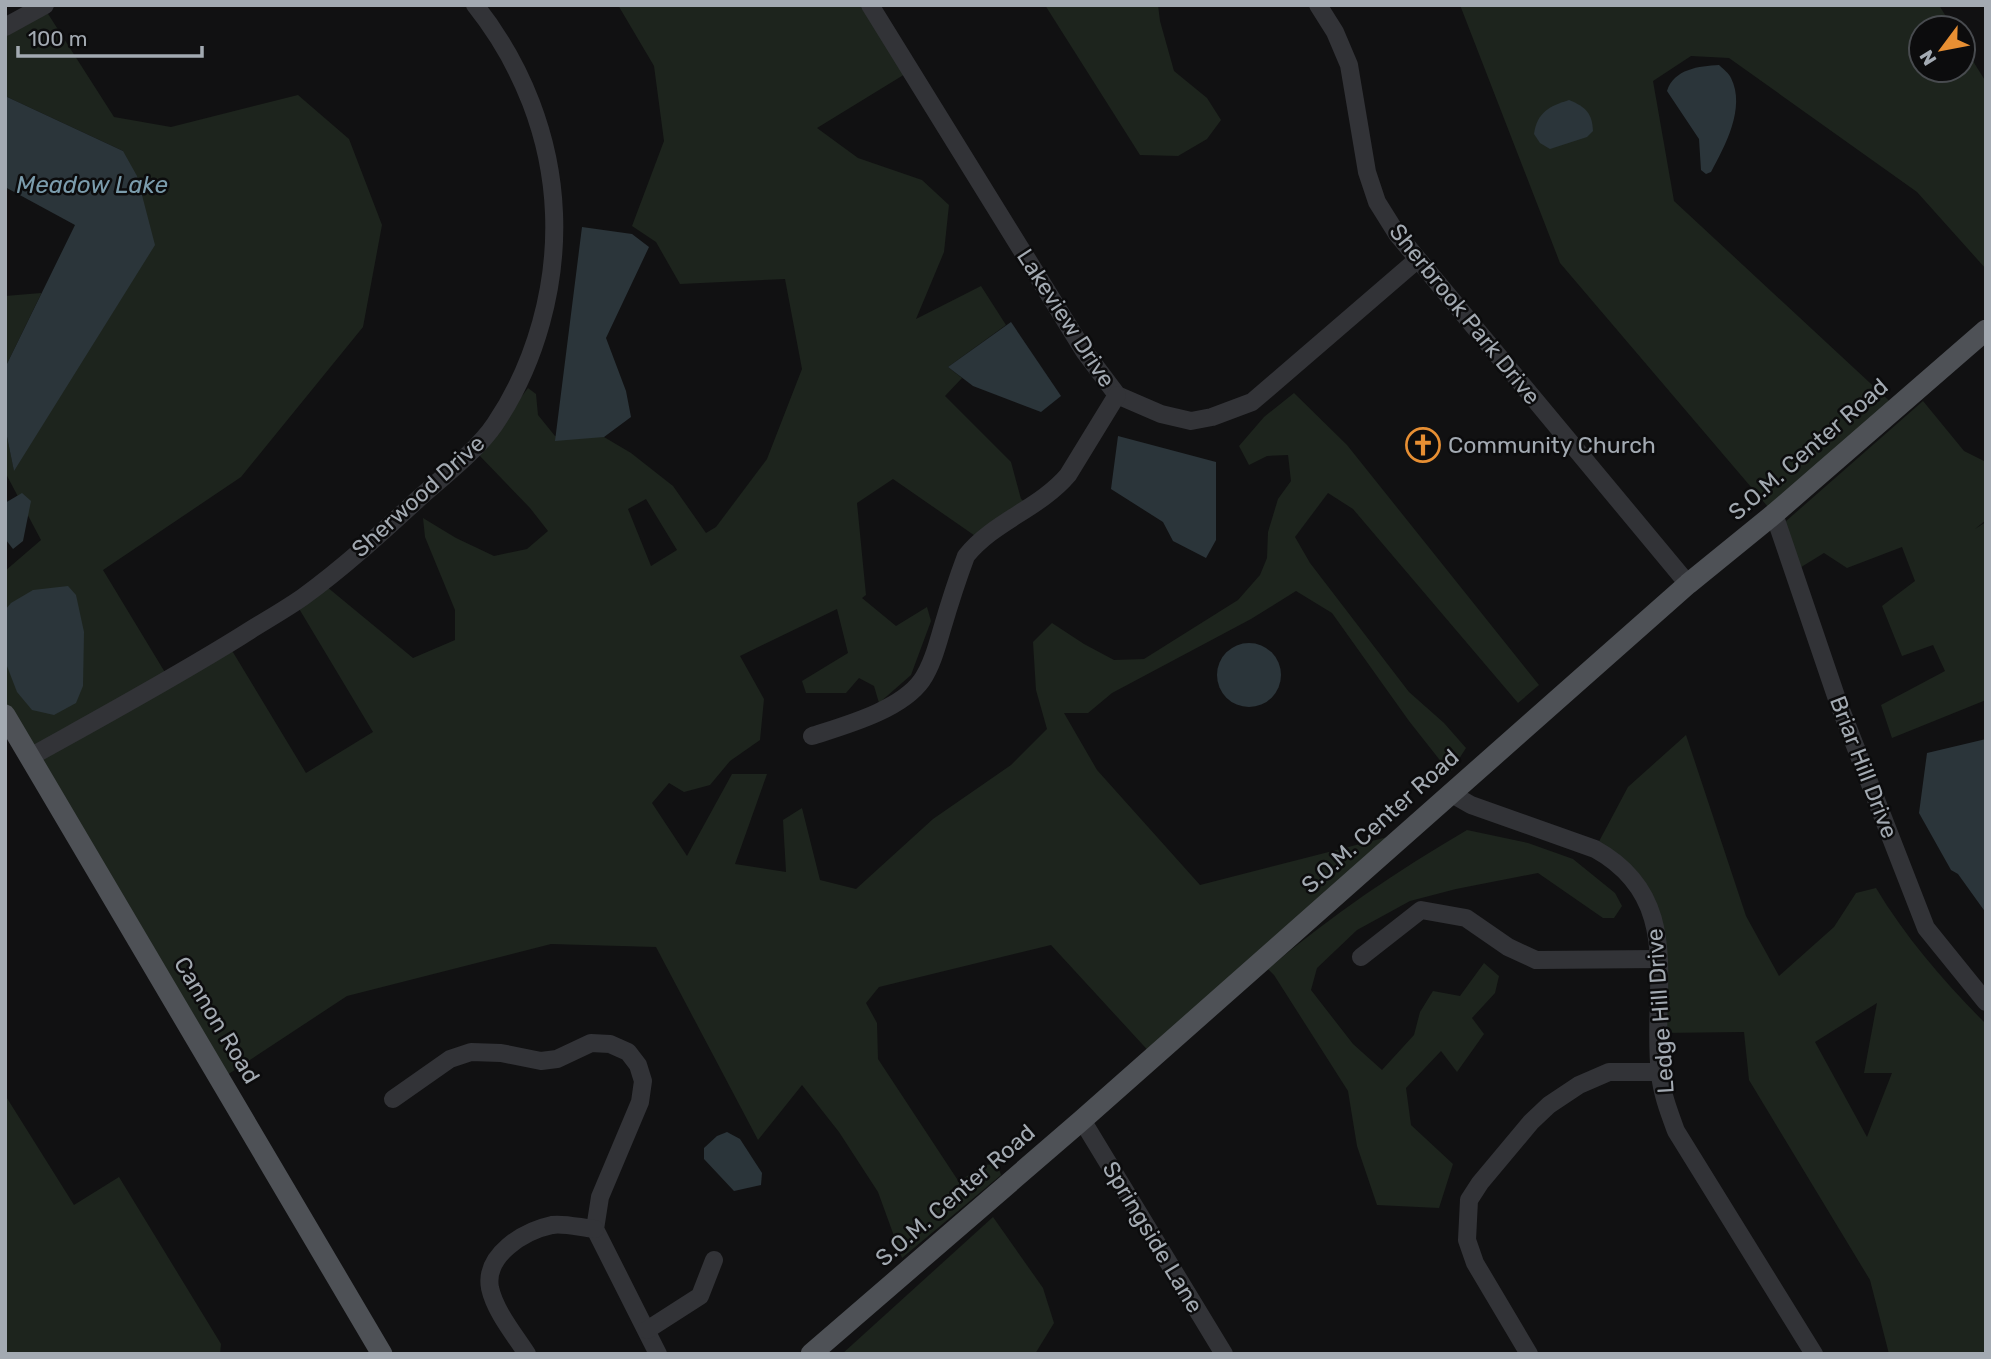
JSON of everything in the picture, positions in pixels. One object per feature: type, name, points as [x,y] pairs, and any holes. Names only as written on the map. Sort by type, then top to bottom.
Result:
[{"type":"main road","name":"S.O.M. Center Road","points":[[811,1354],[1082,1121],[1688,584],[1774,514],[1986,330]]},
{"type":"main road","name":"Cannon Road","points":[[5,715],[382,1354]]},
{"type":"street","points":[[5,27],[45,5]]},
{"type":"street","name":"Sherwood Drive","points":[[30,757],[200,662],[303,597],[384,530],[457,464],[494,426],[515,389],[535,344],[548,296],[555,236],[553,195],[543,136],[527,91],[496,32],[475,5]]},
{"type":"street","name":"Lakeview Drive","points":[[870,5],[1084,351],[1117,394],[1161,414],[1191,421],[1212,417],[1252,402],[1417,260]]},
{"type":"street","name":"Sherbrook Park Drive","points":[[1318,5],[1335,32],[1349,65],[1367,172],[1377,202],[1397,234],[1688,584]]},
{"type":"street","points":[[812,736],[869,716],[899,701],[923,679],[934,654],[966,556],[993,530],[1049,495],[1059,485],[1068,475],[1117,394]]},
{"type":"street","name":"Briar Hill Drive","points":[[1774,514],[1838,702],[1926,928],[1986,1002]]},
{"type":"street","name":"Ledge Hill Drive","points":[[1450,793],[1471,805],[1574,840],[1611,858],[1642,892],[1655,919],[1660,1072],[1665,1104],[1676,1131],[1814,1354]]},
{"type":"street","points":[[1361,957],[1421,910],[1466,918],[1508,947],[1536,960],[1658,959]]},
{"type":"street","points":[[393,1099],[450,1059],[471,1052],[501,1053],[541,1061],[557,1059],[591,1042],[610,1044],[628,1052],[638,1065],[643,1081],[640,1102],[600,1197],[595,1229],[658,1354]]},
{"type":"street","points":[[1529,1354],[1475,1263],[1467,1240],[1469,1200],[1531,1122],[1578,1084],[1609,1072],[1660,1072]]},
{"type":"street","name":"Springside Lane","points":[[1082,1121],[1224,1354]]},
{"type":"street","points":[[527,1354],[497,1307],[490,1287],[492,1266],[501,1251],[553,1225],[595,1229]]},
{"type":"street","points":[[647,1330],[700,1296],[714,1260]]},
{"type":"shaded area","points":[[618,5],[870,5],[910,71],[817,128],[858,158],[922,180],[949,205],[944,252],[916,319],[981,286],[1006,325],[948,367],[962,378],[945,396],[1011,462],[1021,499],[1030,506],[981,540],[893,479],[857,503],[866,595],[862,598],[896,626],[927,607],[931,621],[911,675],[879,703],[874,686],[859,678],[846,693],[806,693],[802,681],[848,653],[837,609],[740,656],[764,699],[760,740],[730,761],[710,785],[684,792],[669,783],[652,803],[687,856],[732,774],[767,774],[735,864],[786,872],[783,820],[802,808],[820,880],[856,889],[933,819],[1011,765],[1047,729],[1036,690],[1033,642],[1052,623],[1114,660],[1144,659],[1238,600],[1260,575],[1267,558],[1268,532],[1278,499],[1291,481],[1288,455],[1267,456],[1249,465],[1239,446],[1264,417],[1294,393],[1347,445],[1539,685],[1518,703],[1353,509],[1328,493],[1295,537],[1310,563],[1409,692],[1444,723],[1466,748],[1450,773],[1409,721],[1332,613],[1296,591],[1251,619],[1112,693],[1088,713],[1064,713],[1097,770],[1200,885],[1407,832],[1154,1057],[1051,945],[879,987],[866,1003],[877,1023],[878,1059],[959,1182],[981,1166],[997,1163],[1001,1175],[902,1258],[878,1192],[839,1132],[802,1085],[758,1140],[656,947],[551,944],[347,996],[221,1079],[5,715],[5,571],[41,540],[5,472],[5,427],[14,470],[123,151],[5,96],[5,27],[43,6],[114,117],[171,127],[298,95],[349,139],[382,225],[363,327],[241,477],[103,570],[169,679],[228,644],[306,773],[373,732],[295,602],[321,582],[413,658],[455,640],[455,610],[425,537],[423,518],[494,556],[527,549],[548,531],[530,508],[478,454],[528,388],[536,394],[538,415],[555,436],[604,437],[631,453],[673,486],[706,533],[716,527],[767,459],[802,369],[785,279],[680,284],[656,242],[632,226],[664,141],[654,66]],"holes":[[[646,499],[677,550],[651,566],[628,509]]]},
{"type":"shaded area","points":[[1045,5],[1158,5],[1174,71],[1207,98],[1221,120],[1207,139],[1178,156],[1140,155]]},
{"type":"shaded area","points":[[1460,5],[1939,5],[1944,14],[1907,14],[1907,84],[1977,84],[1977,68],[1986,82],[1986,269],[1917,192],[1729,58],[1691,56],[1653,81],[1674,201],[1897,408],[1774,514],[1560,263]]},
{"type":"shaded area","points":[[41,294],[5,368],[5,296]]},
{"type":"shaded area","points":[[1923,401],[1964,451],[1986,462],[1986,520],[1975,529],[1986,522],[1986,700],[1892,738],[1881,705],[1945,671],[1933,645],[1902,656],[1882,606],[1915,581],[1902,547],[1847,568],[1824,553],[1798,569],[1785,522]]},
{"type":"shaded area","points":[[1686,735],[1746,916],[1779,976],[1834,927],[1856,893],[1876,888],[1927,959],[1986,1024],[1986,1354],[1889,1354],[1870,1280],[1749,1080],[1744,1032],[1659,1033],[1655,919],[1595,849],[1628,787]],"holes":[[[1877,1003],[1864,1073],[1892,1073],[1867,1137],[1815,1042]]]},
{"type":"shaded area","points":[[1467,830],[1528,843],[1573,859],[1615,893],[1622,906],[1614,918],[1603,918],[1538,873],[1456,889],[1410,901],[1357,930],[1317,968],[1311,990],[1353,1044],[1382,1070],[1414,1035],[1420,1012],[1433,991],[1460,996],[1484,963],[1499,976],[1495,993],[1472,1018],[1484,1034],[1457,1072],[1441,1051],[1406,1088],[1411,1125],[1453,1164],[1439,1208],[1377,1205],[1357,1146],[1348,1091],[1268,969],[1364,895]]},
{"type":"shaded area","points":[[5,1095],[74,1205],[119,1177],[221,1344],[220,1354],[5,1354]]},
{"type":"shaded area","points":[[993,1217],[1043,1288],[1054,1323],[1035,1354],[842,1354]]},
{"type":"water","points":[[1719,65],[1730,76],[1735,90],[1735,114],[1722,151],[1711,172],[1706,174],[1701,170],[1699,139],[1667,91],[1681,73]]},
{"type":"water","name":"Meadow Lake","points":[[5,96],[123,151],[137,176],[155,245],[14,471],[5,427],[5,368],[75,225],[5,187]]},
{"type":"water","points":[[1569,100],[1587,111],[1593,131],[1587,137],[1550,149],[1540,143],[1534,134],[1538,120],[1546,111]]},
{"type":"water","points":[[582,227],[632,234],[649,247],[606,338],[626,391],[631,417],[604,437],[555,441]]},
{"type":"water","points":[[1011,322],[1061,396],[1041,412],[973,386],[948,367]]},
{"type":"water","points":[[1118,436],[1216,462],[1216,540],[1206,558],[1173,541],[1163,522],[1111,489]]},
{"type":"water","points":[[22,493],[31,501],[23,541],[13,549],[6,540],[5,503]]},
{"type":"water","points":[[68,586],[76,595],[84,632],[83,686],[76,703],[54,715],[32,710],[17,692],[5,661],[5,610],[11,603],[33,590]]},
{"type":"water","points":[[1249,643],[1267,649],[1275,657],[1281,675],[1275,693],[1267,701],[1249,707],[1231,701],[1223,693],[1217,675],[1223,657],[1231,649]]},
{"type":"water","points":[[1986,739],[1986,913],[1958,874],[1951,870],[1919,813],[1927,753]]},
{"type":"water","points":[[727,1132],[740,1139],[762,1173],[761,1185],[734,1191],[704,1159],[704,1148],[717,1136]]},
{"type":"place","name":"Community Church","points":[[1423,445]]}]
